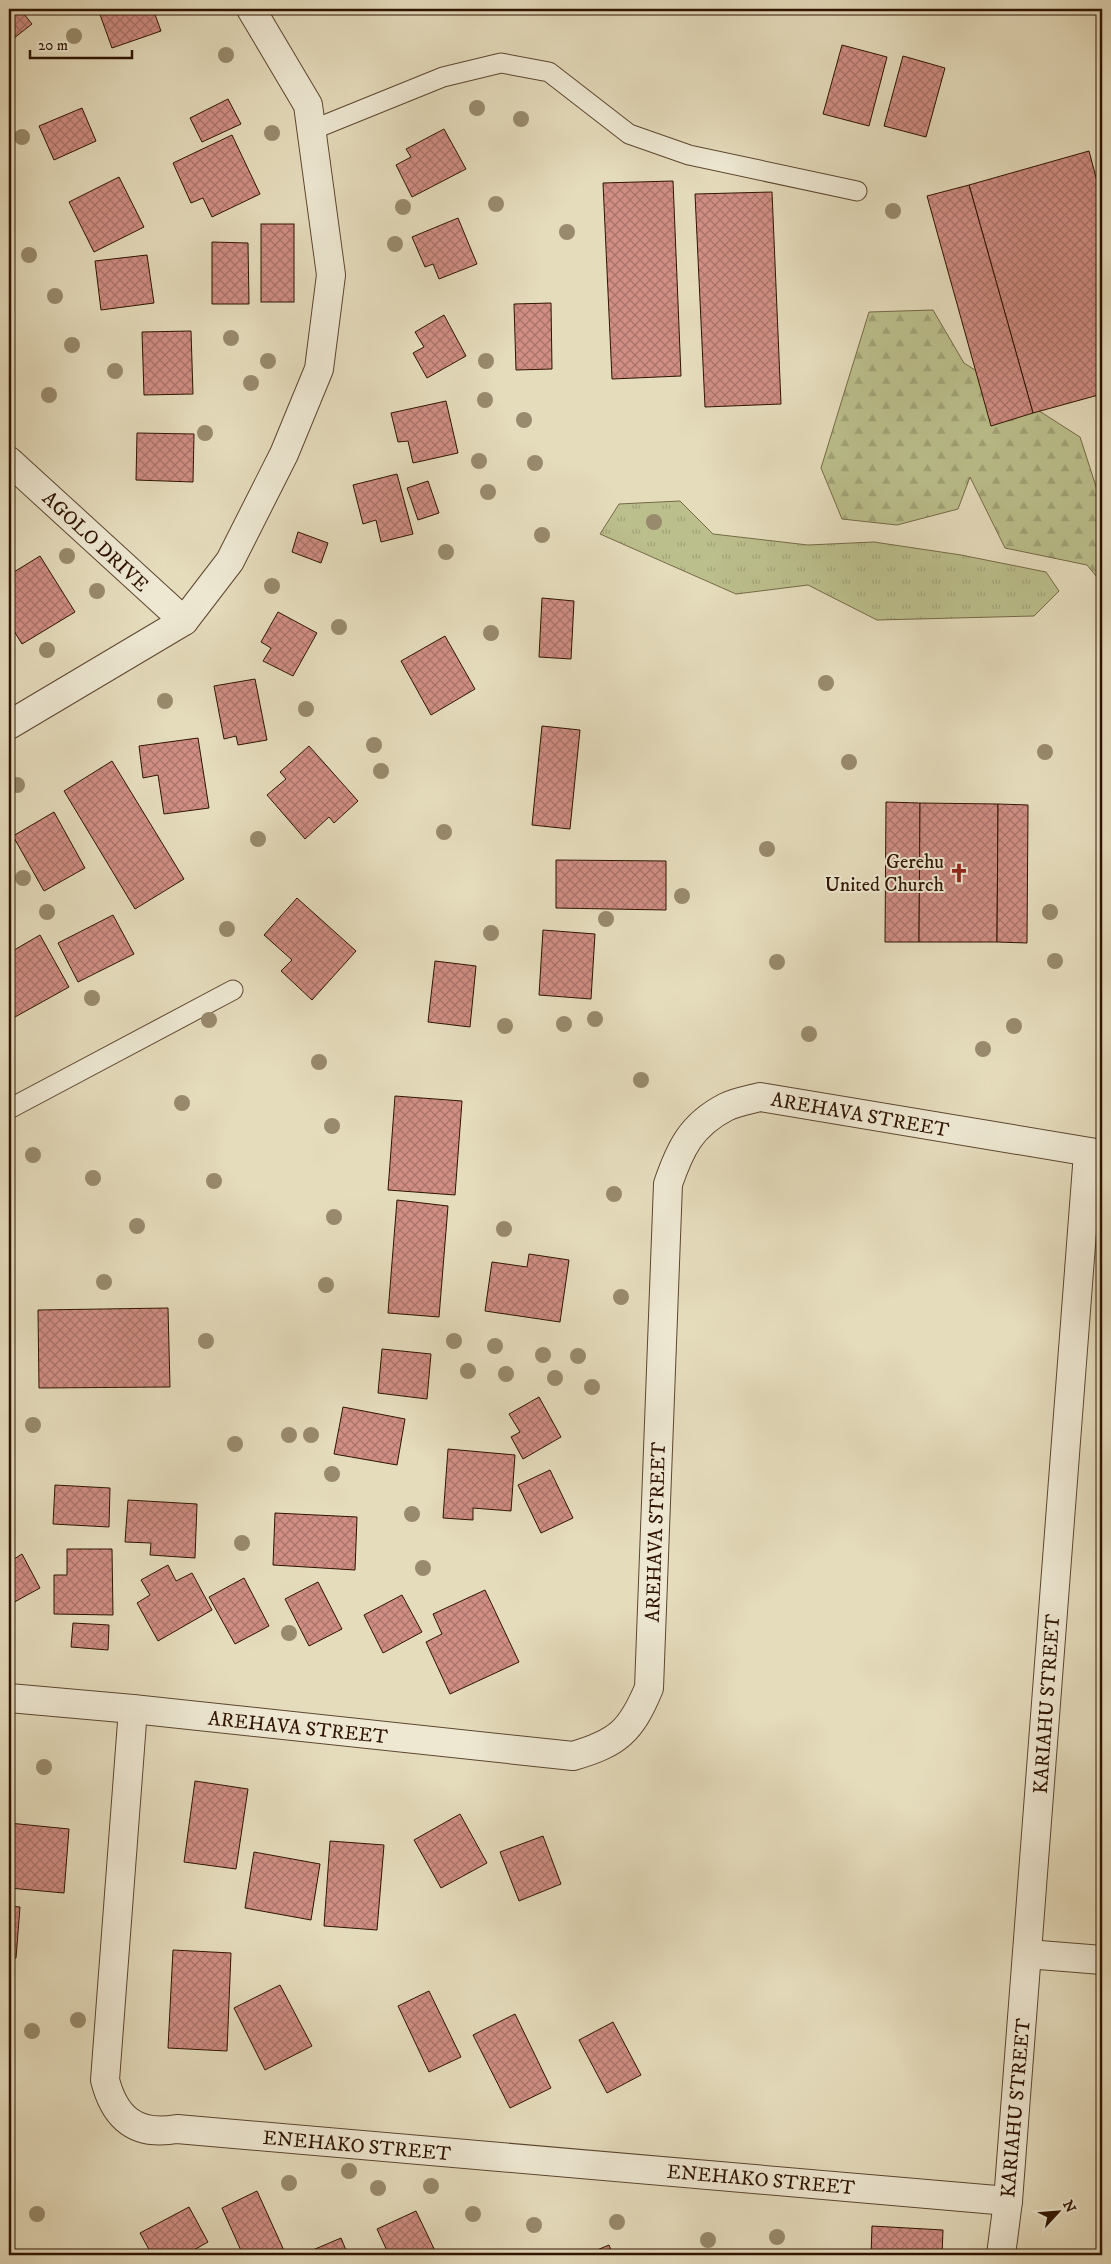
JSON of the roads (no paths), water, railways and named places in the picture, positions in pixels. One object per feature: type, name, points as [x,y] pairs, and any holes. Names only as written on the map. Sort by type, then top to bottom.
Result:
[{"type":"street","points":[[9,725],[184,622],[230,561],[284,454],[319,369],[331,275],[308,105],[251,9]]},
{"type":"street","name":"AGOLO DRIVE","points":[[9,461],[184,622]]},
{"type":"street","name":"AREHAVA STREET","points":[[9,1698],[133,1709],[573,1756],[599,1748],[622,1734],[639,1713],[649,1688],[668,1184],[679,1152],[699,1125],[727,1106],[760,1097],[1095,1153]]},
{"type":"street","name":"KARIAHU STREET","points":[[1001,2255],[1008,2201],[1095,1153]]},
{"type":"street","name":"ENEHAKO STREET","points":[[133,1709],[105,2080],[109,2096],[117,2111],[129,2123],[145,2130],[161,2132],[187,2130],[1008,2201]]},
{"type":"street","points":[[1027,1954],[1102,1960]]},
{"type":"lane","points":[[312,130],[443,78],[501,63],[549,72],[629,134],[689,155],[857,190]]},
{"type":"lane","points":[[9,1109],[233,990]]},
{"type":"place","name":"Gerehu United Church","points":[[959,873]]}]
